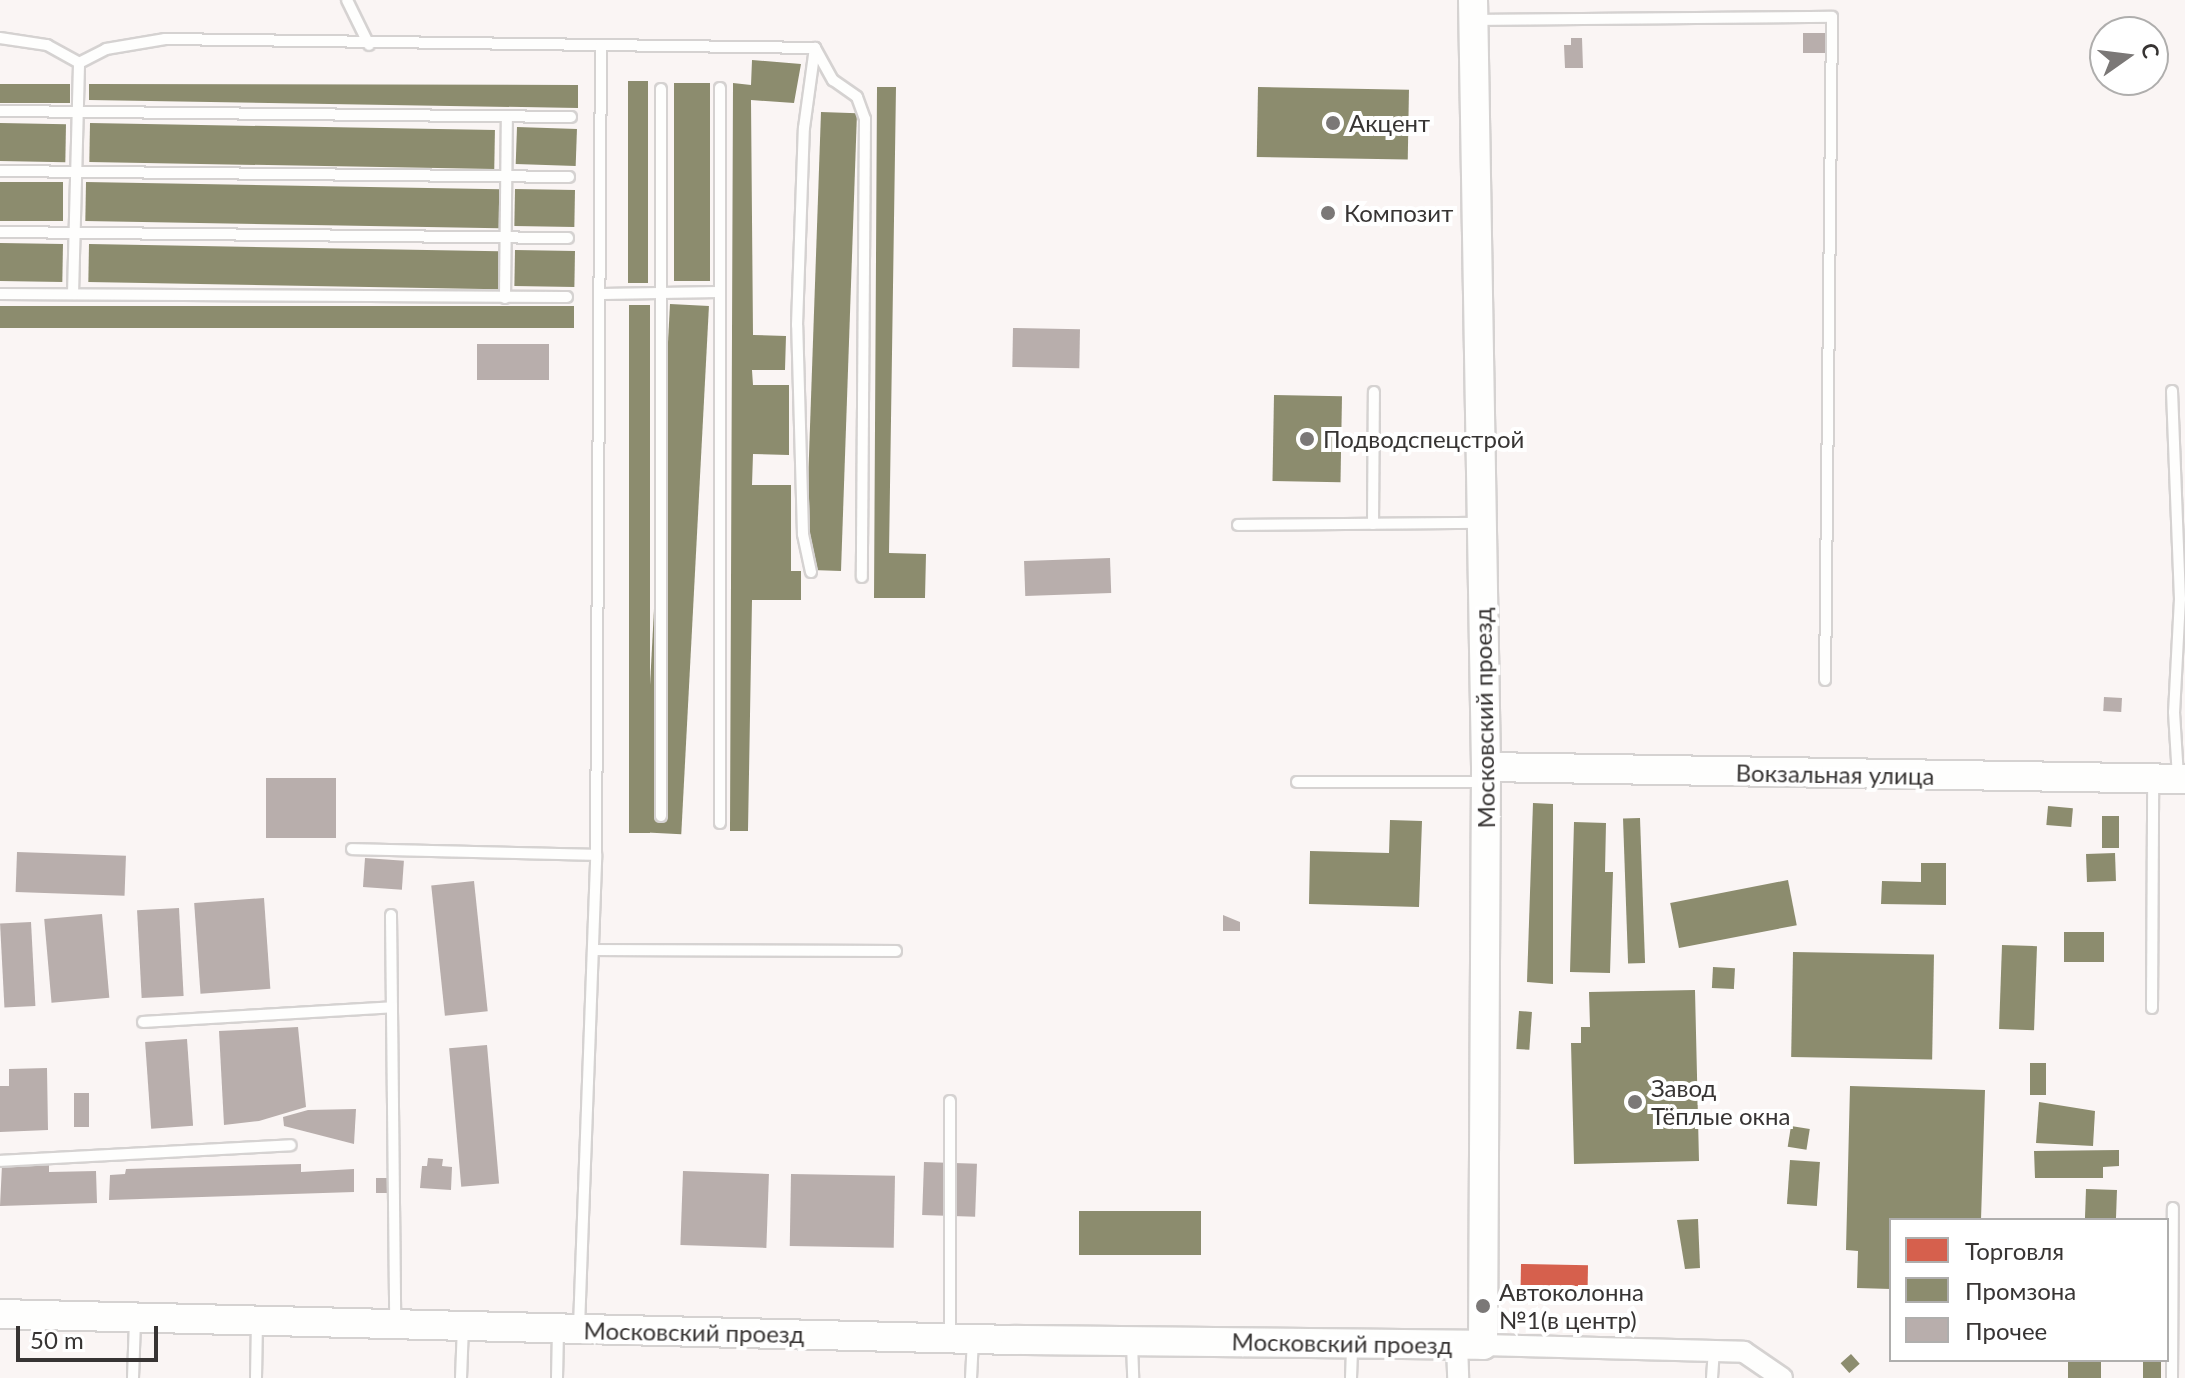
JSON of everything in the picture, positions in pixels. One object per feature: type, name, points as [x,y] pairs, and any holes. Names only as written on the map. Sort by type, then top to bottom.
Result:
[{"type":"street","name":"Московский проезд","points":[[0,1314],[962,1339],[1470,1344],[1486,774],[1473,10]]},
{"type":"street","name":"Вокзальная улица","points":[[1486,774],[2172,778]]},
{"type":"street","points":[[1458,1378],[1470,1344],[1744,1352],[1766,1370],[1782,1378]]},
{"type":"lane","points":[[347,0],[369,45]]},
{"type":"lane","points":[[1473,10],[1832,17],[1825,680]]},
{"type":"lane","points":[[0,38],[47,45],[79,63]]},
{"type":"lane","points":[[79,63],[106,49],[165,39],[369,45],[815,48]]},
{"type":"lane","points":[[557,1378],[568,1329],[593,950],[602,294],[601,47]]},
{"type":"lane","points":[[811,572],[803,534],[797,325],[804,128],[815,48]]},
{"type":"lane","points":[[815,48],[833,80],[857,97],[865,119],[862,577]]},
{"type":"lane","points":[[73,294],[79,63]]},
{"type":"lane","points":[[720,88],[720,823]]},
{"type":"lane","points":[[661,89],[661,816]]},
{"type":"lane","points":[[0,111],[571,117]]},
{"type":"lane","points":[[505,298],[507,117]]},
{"type":"lane","points":[[0,171],[569,177]]},
{"type":"lane","points":[[0,232],[568,238]]},
{"type":"lane","points":[[602,294],[718,292]]},
{"type":"lane","points":[[0,294],[567,297]]},
{"type":"lane","points":[[2152,1008],[2172,778],[2180,599],[2172,391]]},
{"type":"lane","points":[[1373,524],[1374,392]]},
{"type":"lane","points":[[1238,525],[1481,523]]},
{"type":"lane","points":[[1297,782],[1486,774]]},
{"type":"lane","points":[[352,849],[596,855]]},
{"type":"lane","points":[[391,915],[395,1323]]},
{"type":"lane","points":[[593,950],[896,951]]},
{"type":"lane","points":[[143,1022],[392,1007]]},
{"type":"lane","points":[[950,1101],[962,1339],[971,1378]]},
{"type":"lane","points":[[0,1161],[291,1145]]},
{"type":"lane","points":[[2172,1378],[2173,1208]]},
{"type":"lane","points":[[133,1378],[135,1318]]},
{"type":"lane","points":[[256,1378],[257,1321]]},
{"type":"lane","points":[[461,1378],[463,1325]]},
{"type":"lane","points":[[1132,1341],[1133,1378]]},
{"type":"lane","points":[[1351,1378],[1352,1343]]},
{"type":"lane","points":[[1712,1378],[1714,1350]]},
{"type":"building: Торговля","points":[[1521,1264],[1588,1265],[1588,1286],[1521,1285]]},
{"type":"building: Промзона","points":[[752,60],[801,64],[794,103],[751,100],[753,335],[786,336],[785,370],[752,370],[753,385],[789,385],[789,455],[753,454],[752,485],[791,485],[791,571],[801,571],[801,600],[752,600],[748,831],[730,831],[733,83],[751,85]]},
{"type":"building: Промзона","points":[[628,81],[648,81],[648,283],[628,283]]},
{"type":"building: Промзона","points":[[674,83],[710,83],[710,281],[674,281]]},
{"type":"building: Промзона","points":[[0,84],[70,84],[70,103],[0,103]]},
{"type":"building: Промзона","points":[[89,84],[578,85],[578,108],[89,100]]},
{"type":"building: Промзона","points":[[877,87],[896,87],[889,553],[926,554],[925,598],[874,598]]},
{"type":"building: Промзона","name":"Акцент","points":[[1258,87],[1409,90],[1408,160],[1257,157]]},
{"type":"building: Промзона","points":[[821,112],[857,113],[841,571],[805,570]]},
{"type":"building: Промзона","points":[[0,123],[66,124],[65,162],[0,161]]},
{"type":"building: Промзона","points":[[90,123],[495,130],[494,169],[89,162]]},
{"type":"building: Промзона","points":[[517,127],[577,129],[576,166],[516,164]]},
{"type":"building: Промзона","points":[[0,182],[63,182],[63,221],[0,221]]},
{"type":"building: Промзона","points":[[86,182],[500,189],[499,228],[85,221]]},
{"type":"building: Промзона","points":[[515,189],[575,190],[574,227],[514,226]]},
{"type":"building: Промзона","points":[[0,243],[63,244],[62,282],[0,281]]},
{"type":"building: Промзона","points":[[89,244],[499,251],[498,289],[88,282]]},
{"type":"building: Промзона","points":[[515,250],[575,251],[574,287],[514,286]]},
{"type":"building: Промзона","points":[[670,304],[709,306],[681,834],[642,832]]},
{"type":"building: Промзона","points":[[629,305],[650,305],[650,833],[629,833]]},
{"type":"building: Промзона","points":[[0,306],[574,306],[574,328],[0,328]]},
{"type":"building: Промзона","name":"Подводспецстрой","points":[[1274,395],[1342,396],[1340,482],[1272,481]]},
{"type":"building: Промзона","points":[[1533,803],[1553,804],[1553,984],[1527,982]]},
{"type":"building: Промзона","points":[[2048,806],[2073,808],[2071,827],[2046,825]]},
{"type":"building: Промзона","points":[[2102,816],[2119,816],[2119,848],[2102,848]]},
{"type":"building: Промзона","points":[[1640,818],[1645,963],[1628,964],[1623,819]]},
{"type":"building: Промзона","points":[[1390,820],[1422,821],[1419,907],[1309,904],[1310,851],[1389,853]]},
{"type":"building: Промзона","points":[[1574,822],[1606,823],[1605,872],[1613,872],[1610,973],[1570,972]]},
{"type":"building: Промзона","points":[[2115,853],[2116,881],[2087,882],[2086,854]]},
{"type":"building: Промзона","points":[[1921,863],[1946,863],[1946,905],[1881,904],[1882,881],[1921,882]]},
{"type":"building: Промзона","points":[[1788,880],[1797,925],[1679,948],[1670,903]]},
{"type":"building: Промзона","points":[[2064,932],[2104,932],[2104,962],[2064,962]]},
{"type":"building: Промзона","points":[[2002,945],[2037,946],[2034,1030],[1999,1029]]},
{"type":"building: Промзона","points":[[1793,952],[1934,954],[1932,1059],[1791,1057]]},
{"type":"building: Промзона","points":[[1713,967],[1735,968],[1734,989],[1712,988]]},
{"type":"building: Промзона","name":"Завод Тёплые окна","points":[[1695,990],[1699,1161],[1574,1164],[1571,1043],[1581,1043],[1581,1027],[1590,1027],[1589,992]]},
{"type":"building: Промзона","points":[[1519,1011],[1532,1012],[1529,1050],[1516,1049]]},
{"type":"building: Промзона","points":[[2030,1063],[2046,1063],[2046,1095],[2030,1095]]},
{"type":"building: Промзона","points":[[1850,1086],[1985,1090],[1981,1218],[1889,1218],[1889,1289],[1857,1288],[1858,1251],[1846,1250]]},
{"type":"building: Промзона","points":[[2039,1102],[2095,1111],[2093,1146],[2036,1143]]},
{"type":"building: Промзона","points":[[1791,1126],[1810,1129],[1806,1150],[1788,1147]]},
{"type":"building: Промзона","points":[[2119,1150],[2119,1166],[2103,1167],[2103,1178],[2035,1178],[2034,1151]]},
{"type":"building: Промзона","points":[[1790,1160],[1820,1162],[1817,1206],[1787,1204]]},
{"type":"building: Промзона","points":[[2086,1189],[2117,1190],[2116,1218],[2085,1218]]},
{"type":"building: Промзона","points":[[1079,1211],[1201,1211],[1201,1255],[1079,1255]]},
{"type":"building: Промзона","points":[[1698,1219],[1700,1268],[1685,1269],[1677,1220]]},
{"type":"building: Промзона","points":[[1851,1354],[1860,1364],[1849,1373],[1841,1363]]},
{"type":"building: Промзона","points":[[2068,1362],[2101,1362],[2101,1378],[2068,1378]]},
{"type":"building: Промзона","points":[[2143,1362],[2161,1362],[2161,1378],[2143,1378]]},
{"type":"building: Прочее","points":[[1803,33],[1828,33],[1828,53],[1803,53]]},
{"type":"building: Прочее","points":[[1571,38],[1582,38],[1583,68],[1565,68],[1564,45],[1571,45]]},
{"type":"building: Прочее","points":[[1013,328],[1080,329],[1079,368],[1012,367]]},
{"type":"building: Прочее","points":[[477,344],[549,344],[549,380],[477,380]]},
{"type":"building: Прочее","points":[[1110,558],[1111,593],[1025,596],[1024,561]]},
{"type":"building: Прочее","points":[[2104,697],[2122,698],[2121,712],[2103,711]]},
{"type":"building: Прочее","points":[[266,778],[336,778],[336,838],[266,838]]},
{"type":"building: Прочее","points":[[17,852],[126,856],[125,896],[16,892]]},
{"type":"building: Прочее","points":[[365,858],[404,861],[402,890],[363,887]]},
{"type":"building: Прочее","points":[[474,881],[488,1011],[445,1016],[431,885]]},
{"type":"building: Прочее","points":[[264,898],[270,989],[201,994],[194,903]]},
{"type":"building: Прочее","points":[[179,908],[184,996],[142,998],[137,910]]},
{"type":"building: Прочее","points":[[102,914],[109,998],[52,1003],[44,919]]},
{"type":"building: Прочее","points":[[1223,915],[1240,922],[1240,931],[1223,931]]},
{"type":"building: Прочее","points":[[31,922],[35,1006],[4,1008],[0,924]]},
{"type":"building: Прочее","points":[[298,1027],[306,1107],[259,1121],[224,1125],[219,1031]]},
{"type":"building: Прочее","points":[[187,1039],[193,1126],[151,1129],[145,1042]]},
{"type":"building: Прочее","points":[[487,1045],[499,1183],[461,1187],[449,1048]]},
{"type":"building: Прочее","points":[[47,1068],[48,1130],[0,1132],[0,1086],[9,1086],[9,1069]]},
{"type":"building: Прочее","points":[[74,1093],[89,1093],[89,1127],[74,1127]]},
{"type":"building: Прочее","points":[[356,1109],[354,1144],[284,1126],[283,1117],[308,1110]]},
{"type":"building: Прочее","points":[[428,1158],[443,1159],[442,1166],[452,1167],[451,1190],[420,1188],[422,1166],[427,1166]]},
{"type":"building: Прочее","points":[[924,1162],[977,1164],[975,1217],[922,1215]]},
{"type":"building: Прочее","points":[[49,1163],[49,1172],[96,1171],[97,1203],[0,1206],[2,1165]]},
{"type":"building: Прочее","points":[[301,1164],[301,1172],[354,1169],[354,1192],[109,1200],[110,1175],[125,1174],[126,1169]]},
{"type":"building: Прочее","points":[[683,1171],[769,1174],[766,1248],[680,1245]]},
{"type":"building: Прочее","points":[[791,1174],[895,1176],[894,1248],[790,1246]]},
{"type":"building: Прочее","points":[[376,1178],[390,1178],[390,1193],[376,1193]]},
{"type":"place","name":"Акцент","points":[[1333,123]]},
{"type":"place","name":"Композит","points":[[1328,213]]},
{"type":"place","name":"Подводспецстрой","points":[[1307,439]]},
{"type":"place","name":"Завод Тёплые окна","points":[[1635,1102]]},
{"type":"place","name":"Автоколонна №1(в центр)","points":[[1483,1306]]}]
